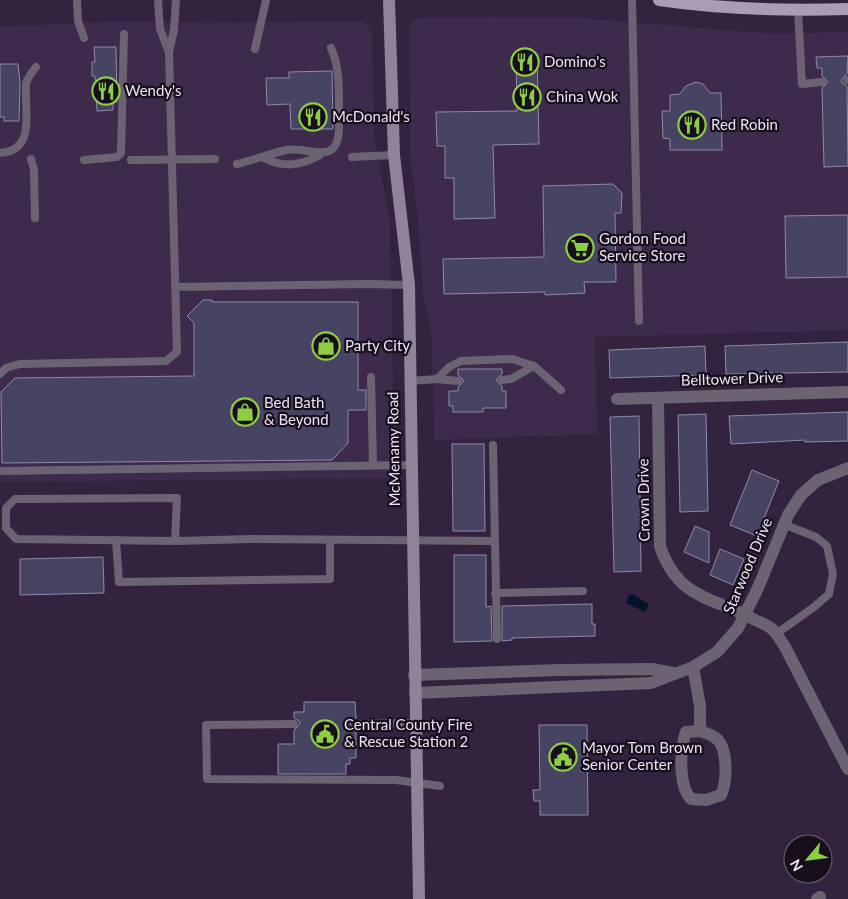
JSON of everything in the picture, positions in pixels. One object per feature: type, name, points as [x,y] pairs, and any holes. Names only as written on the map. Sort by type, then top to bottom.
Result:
[{"type":"main road","points":[[659,0],[798,10],[848,9]]},
{"type":"street","name":"McMenamy Road","points":[[389,0],[394,155],[409,286],[414,693],[419,899]]},
{"type":"street","name":"Belltower Drive","points":[[616,399],[848,392]]},
{"type":"street","name":"Crown Drive","points":[[658,398],[660,546],[666,566],[680,582],[696,594],[746,615],[776,634]]},
{"type":"street","name":"Starwood Drive","points":[[414,693],[651,683],[673,673],[693,668],[717,652],[738,628],[746,615],[783,524],[801,495],[818,480],[848,468]]},
{"type":"street","points":[[776,634],[784,645],[848,769]]},
{"type":"street","points":[[693,668],[700,706],[700,730]]},
{"type":"street","name":"Starwood Drive","points":[[414,675],[652,669],[673,673]]},
{"type":"street","points":[[700,730],[718,740],[723,752],[724,788],[721,795],[706,800],[691,799],[684,792],[680,747],[686,732],[700,730]]},
{"type":"lane","points":[[78,0],[78,22],[84,38]]},
{"type":"lane","points":[[158,0],[160,30],[169,52]]},
{"type":"lane","points":[[0,374],[6,368],[20,364],[166,360],[177,352],[169,52],[174,30],[176,0]]},
{"type":"lane","points":[[255,49],[266,0]]},
{"type":"lane","points":[[632,0],[640,321]]},
{"type":"lane","points":[[798,10],[802,84],[822,82]]},
{"type":"lane","points":[[84,160],[117,157],[121,153],[124,34]]},
{"type":"lane","points":[[264,158],[277,164],[292,165],[305,163],[320,154],[332,150],[339,137],[336,58],[331,48]]},
{"type":"lane","points":[[0,153],[16,149],[24,141],[27,125],[26,81],[36,67]]},
{"type":"lane","points":[[237,164],[288,150],[320,154]]},
{"type":"lane","points":[[352,157],[394,155]]},
{"type":"lane","points":[[31,159],[34,170],[35,218]]},
{"type":"lane","points":[[131,160],[215,159]]},
{"type":"lane","points":[[176,287],[367,284],[409,286]]},
{"type":"lane","points":[[437,379],[449,366],[461,361],[512,359],[534,366],[561,390]]},
{"type":"lane","points":[[502,380],[511,379],[534,366]]},
{"type":"lane","points":[[371,377],[373,465]]},
{"type":"lane","points":[[409,381],[437,379],[458,381]]},
{"type":"lane","points":[[493,445],[497,639]]},
{"type":"lane","points":[[0,471],[411,465]]},
{"type":"lane","points":[[175,541],[177,498],[15,499],[6,508],[6,528],[16,539],[175,541],[252,539],[412,542],[494,541]]},
{"type":"lane","points":[[776,634],[829,594],[833,574],[827,546],[816,537],[783,524]]},
{"type":"lane","points":[[116,540],[119,582],[330,579],[330,540]]},
{"type":"lane","points":[[495,593],[583,591]]},
{"type":"lane","points":[[356,724],[415,723]]},
{"type":"lane","points":[[294,724],[206,725],[207,778],[396,780],[440,786]]},
{"type":"shaded area","points":[[418,18],[579,18],[772,34],[848,32],[848,330],[595,337],[597,434],[434,440],[432,337],[423,296],[419,230],[410,152],[409,26]]},
{"type":"shaded area","points":[[122,21],[203,23],[357,21],[363,22],[368,26],[372,35],[374,134],[390,224],[395,478],[0,482],[0,27]]},
{"type":"water","points":[[632,594],[649,604],[645,612],[626,603],[629,595]]},
{"type":"building","name":"Wendy's","points":[[94,47],[116,47],[117,102],[113,102],[113,110],[97,111],[95,76],[92,76],[92,62],[95,62]]},
{"type":"building","points":[[537,55],[539,144],[493,145],[495,218],[454,219],[454,178],[445,178],[445,146],[437,146],[436,112],[517,111],[516,56]]},
{"type":"building","points":[[848,56],[847,74],[841,80],[847,86],[848,166],[824,167],[822,88],[828,82],[822,76],[822,68],[817,68],[816,57]]},
{"type":"building","points":[[0,64],[18,64],[20,83],[19,121],[4,121],[4,117],[0,117]]},
{"type":"building","name":"McDonald's","points":[[332,71],[333,129],[291,129],[290,104],[267,105],[266,78],[289,78],[289,72]]},
{"type":"building","name":"Red Robin","points":[[696,82],[703,84],[710,93],[721,93],[722,150],[670,150],[670,139],[663,138],[662,111],[670,111],[670,95],[680,94],[686,86]]},
{"type":"building","name":"Gordon Food Service Store","points":[[613,184],[622,193],[621,213],[615,213],[616,282],[584,282],[585,293],[545,295],[545,292],[444,294],[443,259],[544,257],[543,186]]},
{"type":"building","points":[[848,215],[848,277],[786,278],[785,216]]},
{"type":"building","points":[[203,300],[212,300],[212,302],[358,302],[358,390],[366,390],[366,410],[348,410],[348,443],[332,460],[2,463],[1,392],[15,378],[194,376],[194,323],[187,316]]},
{"type":"building","points":[[848,342],[848,372],[726,374],[725,346]]},
{"type":"building","points":[[705,346],[706,375],[610,378],[609,350]]},
{"type":"building","points":[[458,369],[502,369],[502,374],[496,380],[502,386],[502,391],[506,391],[506,408],[483,408],[483,412],[453,412],[453,406],[449,406],[449,391],[458,391],[458,387],[464,381],[458,375]]},
{"type":"building","points":[[848,412],[848,441],[805,442],[805,440],[731,444],[729,416]]},
{"type":"building","points":[[706,414],[708,511],[680,512],[678,415]]},
{"type":"building","points":[[639,416],[641,571],[614,572],[610,417]]},
{"type":"building","points":[[452,444],[484,444],[485,531],[453,531]]},
{"type":"building","points":[[752,470],[779,481],[757,536],[730,525]]},
{"type":"building","points":[[695,526],[709,532],[709,563],[684,552]]},
{"type":"building","points":[[720,549],[744,559],[733,585],[710,575]]},
{"type":"building","points":[[454,555],[486,555],[486,607],[491,606],[492,641],[454,642]]},
{"type":"building","points":[[103,557],[104,593],[20,595],[20,559]]},
{"type":"building","points":[[592,604],[592,624],[595,624],[595,636],[512,638],[512,640],[502,641],[502,606]]},
{"type":"building","name":"Central County Fire & Rescue Station 2","points":[[304,702],[355,702],[356,718],[350,724],[356,730],[356,758],[350,758],[350,764],[346,764],[346,774],[278,774],[278,744],[294,744],[294,730],[300,724],[294,718],[294,712],[304,712]]},
{"type":"building","name":"Mayor Tom Brown Senior Center","points":[[539,725],[587,725],[588,815],[540,815],[540,801],[534,801],[533,790],[540,790]]},
{"type":"place","name":"Domino's","points":[[525,62]]},
{"type":"place","name":"Wendy's","points":[[106,91]]},
{"type":"place","name":"China Wok","points":[[527,97]]},
{"type":"place","name":"McDonald's","points":[[313,117]]},
{"type":"place","name":"Red Robin","points":[[692,125]]},
{"type":"place","name":"Gordon Food Service Store","points":[[580,248]]},
{"type":"place","name":"Party City","points":[[326,346]]},
{"type":"place","name":"Bed Bath & Beyond","points":[[245,412]]},
{"type":"place","name":"Central County Fire & Rescue Station 2","points":[[325,734]]},
{"type":"place","name":"Mayor Tom Brown Senior Center","points":[[563,757]]}]
